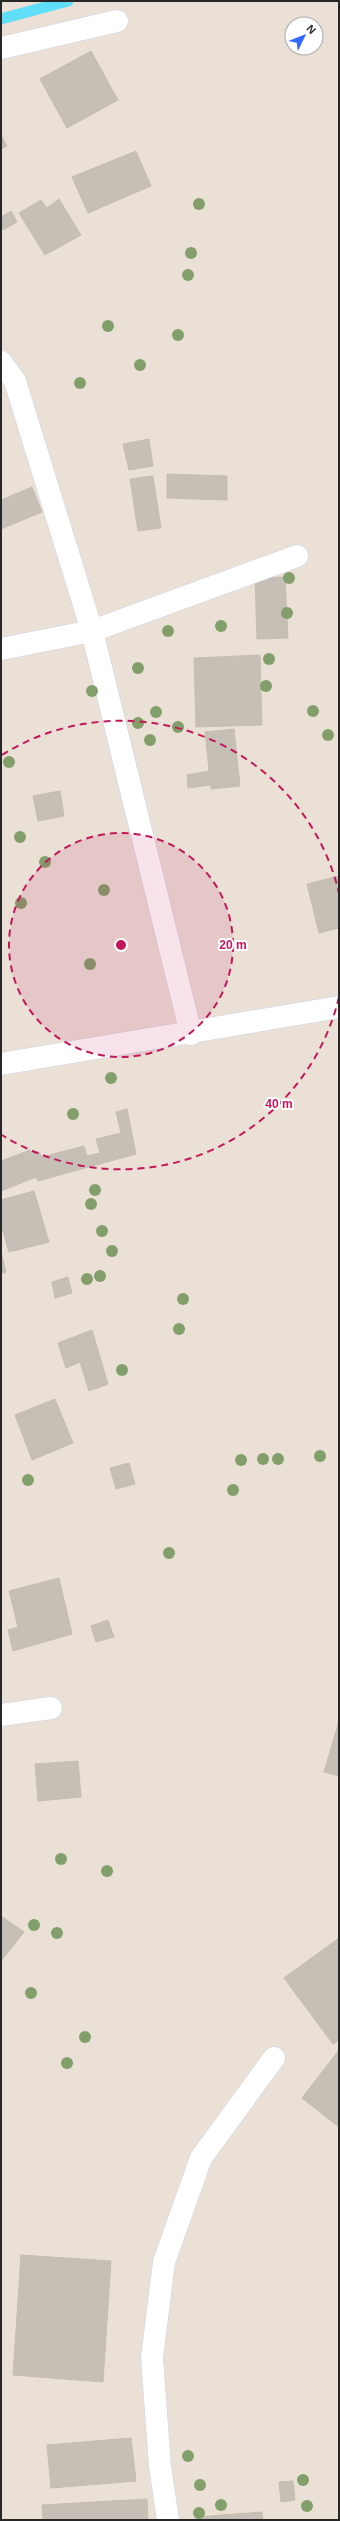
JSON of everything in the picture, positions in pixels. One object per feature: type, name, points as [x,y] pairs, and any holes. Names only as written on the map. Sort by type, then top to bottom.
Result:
[{"type":"street","points":[[1,48],[117,21]]},
{"type":"street","points":[[1,362],[15,381],[92,631],[191,1034]]},
{"type":"street","points":[[1,649],[92,631],[297,556]]},
{"type":"street","points":[[1,1064],[191,1034],[339,1007]]},
{"type":"street","points":[[1,1715],[51,1708]]},
{"type":"street","points":[[168,2520],[160,2466],[152,2358],[164,2262],[201,2158],[274,2058]]},
{"type":"building","points":[[91,51],[118,100],[67,128],[40,79]]},
{"type":"building","points":[[1,135],[7,146],[1,149]]},
{"type":"building","points":[[136,151],[151,186],[88,213],[72,177]]},
{"type":"building","points":[[59,199],[81,235],[45,255],[19,213],[41,200],[47,208]]},
{"type":"building","points":[[11,211],[17,222],[3,230],[1,217]]},
{"type":"building","points":[[149,439],[153,466],[129,470],[123,444]]},
{"type":"building","points":[[167,474],[227,476],[227,500],[167,498]]},
{"type":"building","points":[[153,476],[161,528],[138,531],[130,479]]},
{"type":"building","points":[[32,487],[42,512],[1,529],[1,500]]},
{"type":"building","points":[[285,577],[288,638],[257,639],[255,578]]},
{"type":"building","points":[[260,655],[262,725],[196,727],[194,658]]},
{"type":"building","points":[[234,729],[240,786],[211,789],[205,732]]},
{"type":"building","points":[[209,771],[211,785],[188,788],[187,775]]},
{"type":"building","points":[[60,791],[64,816],[38,821],[33,796]]},
{"type":"building","points":[[339,876],[339,928],[319,933],[307,884]]},
{"type":"building","points":[[127,1109],[136,1154],[38,1181],[36,1177],[1,1191],[1,1161],[30,1150],[31,1153],[39,1152],[42,1157],[84,1146],[87,1156],[100,1153],[96,1139],[121,1133],[116,1112]]},
{"type":"building","points":[[34,1191],[49,1242],[9,1252],[1,1224],[1,1200]]},
{"type":"building","points":[[1,1252],[6,1272],[1,1274]]},
{"type":"building","points":[[68,1277],[72,1293],[55,1298],[52,1282]]},
{"type":"building","points":[[92,1330],[108,1384],[89,1391],[80,1362],[66,1368],[58,1343]]},
{"type":"building","points":[[55,1399],[73,1443],[32,1460],[15,1415]]},
{"type":"building","points":[[129,1463],[135,1484],[116,1489],[110,1468]]},
{"type":"building","points":[[59,1578],[72,1634],[13,1651],[8,1630],[18,1627],[9,1591]]},
{"type":"building","points":[[108,1620],[114,1637],[96,1642],[91,1626]]},
{"type":"building","points":[[339,1721],[339,1776],[324,1772]]},
{"type":"building","points":[[78,1761],[81,1797],[38,1801],[35,1764]]},
{"type":"building","points":[[1,1916],[24,1932],[1,1961]]},
{"type":"building","points":[[339,1938],[339,2040],[333,2044],[284,1978]]},
{"type":"building","points":[[339,2050],[339,2127],[302,2098]]},
{"type":"building","points":[[21,2255],[111,2261],[103,2382],[13,2375]]},
{"type":"building","points":[[131,2438],[136,2481],[51,2488],[47,2445]]},
{"type":"building","points":[[293,2481],[295,2500],[281,2502],[279,2482]]},
{"type":"building","points":[[147,2499],[148,2520],[43,2520],[42,2505]]},
{"type":"building","points":[[262,2512],[263,2520],[196,2520],[196,2517]]},
{"type":"waterway","points":[[1,19],[68,1]]}]
